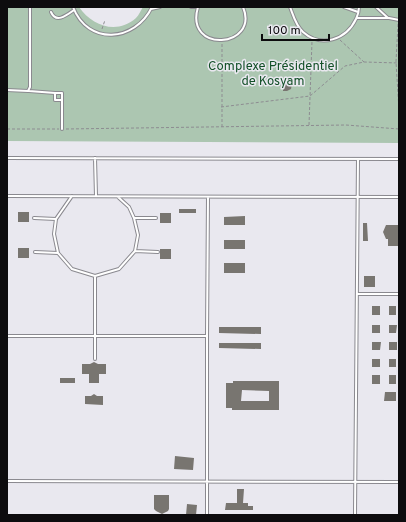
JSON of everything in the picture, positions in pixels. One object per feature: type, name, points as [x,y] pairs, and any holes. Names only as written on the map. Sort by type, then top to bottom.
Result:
[{"type":"lane","points":[[28,91],[30,87],[30,7]]},
{"type":"lane","points":[[51,12],[56,18],[60,18],[74,8],[82,21],[94,31],[101,34],[115,35],[132,29],[140,24],[152,8],[160,7]]},
{"type":"lane","points":[[191,7],[198,7],[196,19],[200,31],[210,39],[222,41],[234,38],[242,29],[246,17],[243,7]]},
{"type":"lane","points":[[290,7],[301,31],[312,38],[325,41],[338,38],[344,34],[357,18],[359,7]]},
{"type":"lane","points":[[344,7],[358,12]]},
{"type":"lane","points":[[376,7],[389,18]]},
{"type":"lane","points":[[357,18],[389,18],[399,20]]},
{"type":"lane","points":[[7,90],[62,93],[62,129]]},
{"type":"lane","points":[[55,93],[55,100],[62,100]]},
{"type":"lane","points":[[7,158],[399,159]]},
{"type":"lane","points":[[95,158],[96,196]]},
{"type":"lane","points":[[355,515],[358,159]]},
{"type":"lane","points":[[7,196],[399,197]]},
{"type":"lane","points":[[72,196],[56,219],[54,234],[58,253],[72,269],[96,276],[119,269],[135,251],[138,235],[134,218],[129,207],[117,196]]},
{"type":"lane","points":[[207,515],[208,196]]},
{"type":"lane","points":[[34,218],[56,219]]},
{"type":"lane","points":[[134,218],[156,218]]},
{"type":"lane","points":[[135,251],[158,252]]},
{"type":"lane","points":[[35,252],[58,253]]},
{"type":"lane","points":[[95,359],[96,276]]},
{"type":"lane","points":[[357,294],[399,294]]},
{"type":"lane","points":[[7,336],[207,336]]},
{"type":"lane","points":[[7,481],[399,482]]},
{"type":"path","points":[[101,34],[105,20]]},
{"type":"path","points":[[399,20],[396,62],[399,110]]},
{"type":"path","points":[[309,126],[312,38]]},
{"type":"path","points":[[338,38],[364,62]]},
{"type":"path","points":[[222,41],[222,127]]},
{"type":"path","points":[[222,108],[310,96],[345,66],[364,62],[399,63]]},
{"type":"path","points":[[7,129],[346,125],[399,129]]},
{"type":"green space","name":"Complexe Présidentiel de Kosyam","points":[[7,7],[79,7],[84,14],[91,19],[105,26],[113,27],[129,23],[137,17],[143,7],[399,7],[399,143],[7,141]]},
{"type":"building","points":[[283,83],[292,83],[291,89],[283,91]]},
{"type":"building","points":[[179,209],[196,209],[196,213],[179,213]]},
{"type":"building","points":[[18,212],[29,212],[29,222],[18,222]]},
{"type":"building","points":[[160,213],[171,213],[171,223],[160,223]]},
{"type":"building","points":[[245,216],[245,225],[224,225],[224,217]]},
{"type":"building","points":[[363,223],[367,223],[368,241],[363,241]]},
{"type":"building","points":[[386,225],[399,225],[399,246],[388,246],[388,239],[386,239],[383,232]]},
{"type":"building","points":[[224,240],[245,240],[245,249],[224,249]]},
{"type":"building","points":[[18,248],[29,248],[29,258],[18,258]]},
{"type":"building","points":[[160,249],[171,249],[171,259],[160,259]]},
{"type":"building","points":[[224,263],[245,263],[245,273],[224,273]]},
{"type":"building","points":[[364,276],[375,276],[375,287],[364,287]]},
{"type":"building","points":[[372,306],[380,306],[380,315],[372,315]]},
{"type":"building","points":[[389,306],[396,306],[396,315],[389,315]]},
{"type":"building","points":[[372,325],[380,325],[380,333],[372,333]]},
{"type":"building","points":[[389,325],[397,325],[396,333],[389,333]]},
{"type":"building","points":[[219,327],[261,327],[261,334],[219,333]]},
{"type":"building","points":[[372,342],[381,342],[380,350],[372,350]]},
{"type":"building","points":[[389,342],[397,342],[397,350],[389,350]]},
{"type":"building","points":[[219,343],[261,343],[261,349],[219,348]]},
{"type":"building","points":[[372,359],[380,359],[380,367],[372,367]]},
{"type":"building","points":[[389,359],[396,359],[396,367],[389,367]]},
{"type":"building","points":[[94,362],[98,364],[106,364],[106,374],[99,374],[99,383],[89,383],[89,374],[82,374],[82,364],[90,364]]},
{"type":"building","points":[[372,375],[380,375],[380,384],[372,384]]},
{"type":"building","points":[[389,375],[396,375],[396,384],[389,384]]},
{"type":"building","points":[[60,378],[75,378],[75,383],[60,383]]},
{"type":"building","points":[[233,381],[279,381],[279,410],[232,410],[232,408],[226,408],[226,383],[233,383]],"holes":[[[242,390],[269,391],[269,401],[241,401]]]},
{"type":"building","points":[[385,392],[396,392],[396,401],[384,401]]},
{"type":"building","points":[[94,394],[97,396],[103,396],[103,405],[85,404],[85,396],[91,396]]},
{"type":"building","points":[[175,456],[194,458],[193,470],[174,469]]},
{"type":"building","points":[[237,489],[244,489],[243,503],[248,503],[248,506],[253,506],[253,510],[225,510],[226,503],[237,503]]},
{"type":"building","points":[[154,495],[169,495],[168,511],[162,514],[154,509]]},
{"type":"building","points":[[187,504],[197,505],[196,515],[186,515]]}]
